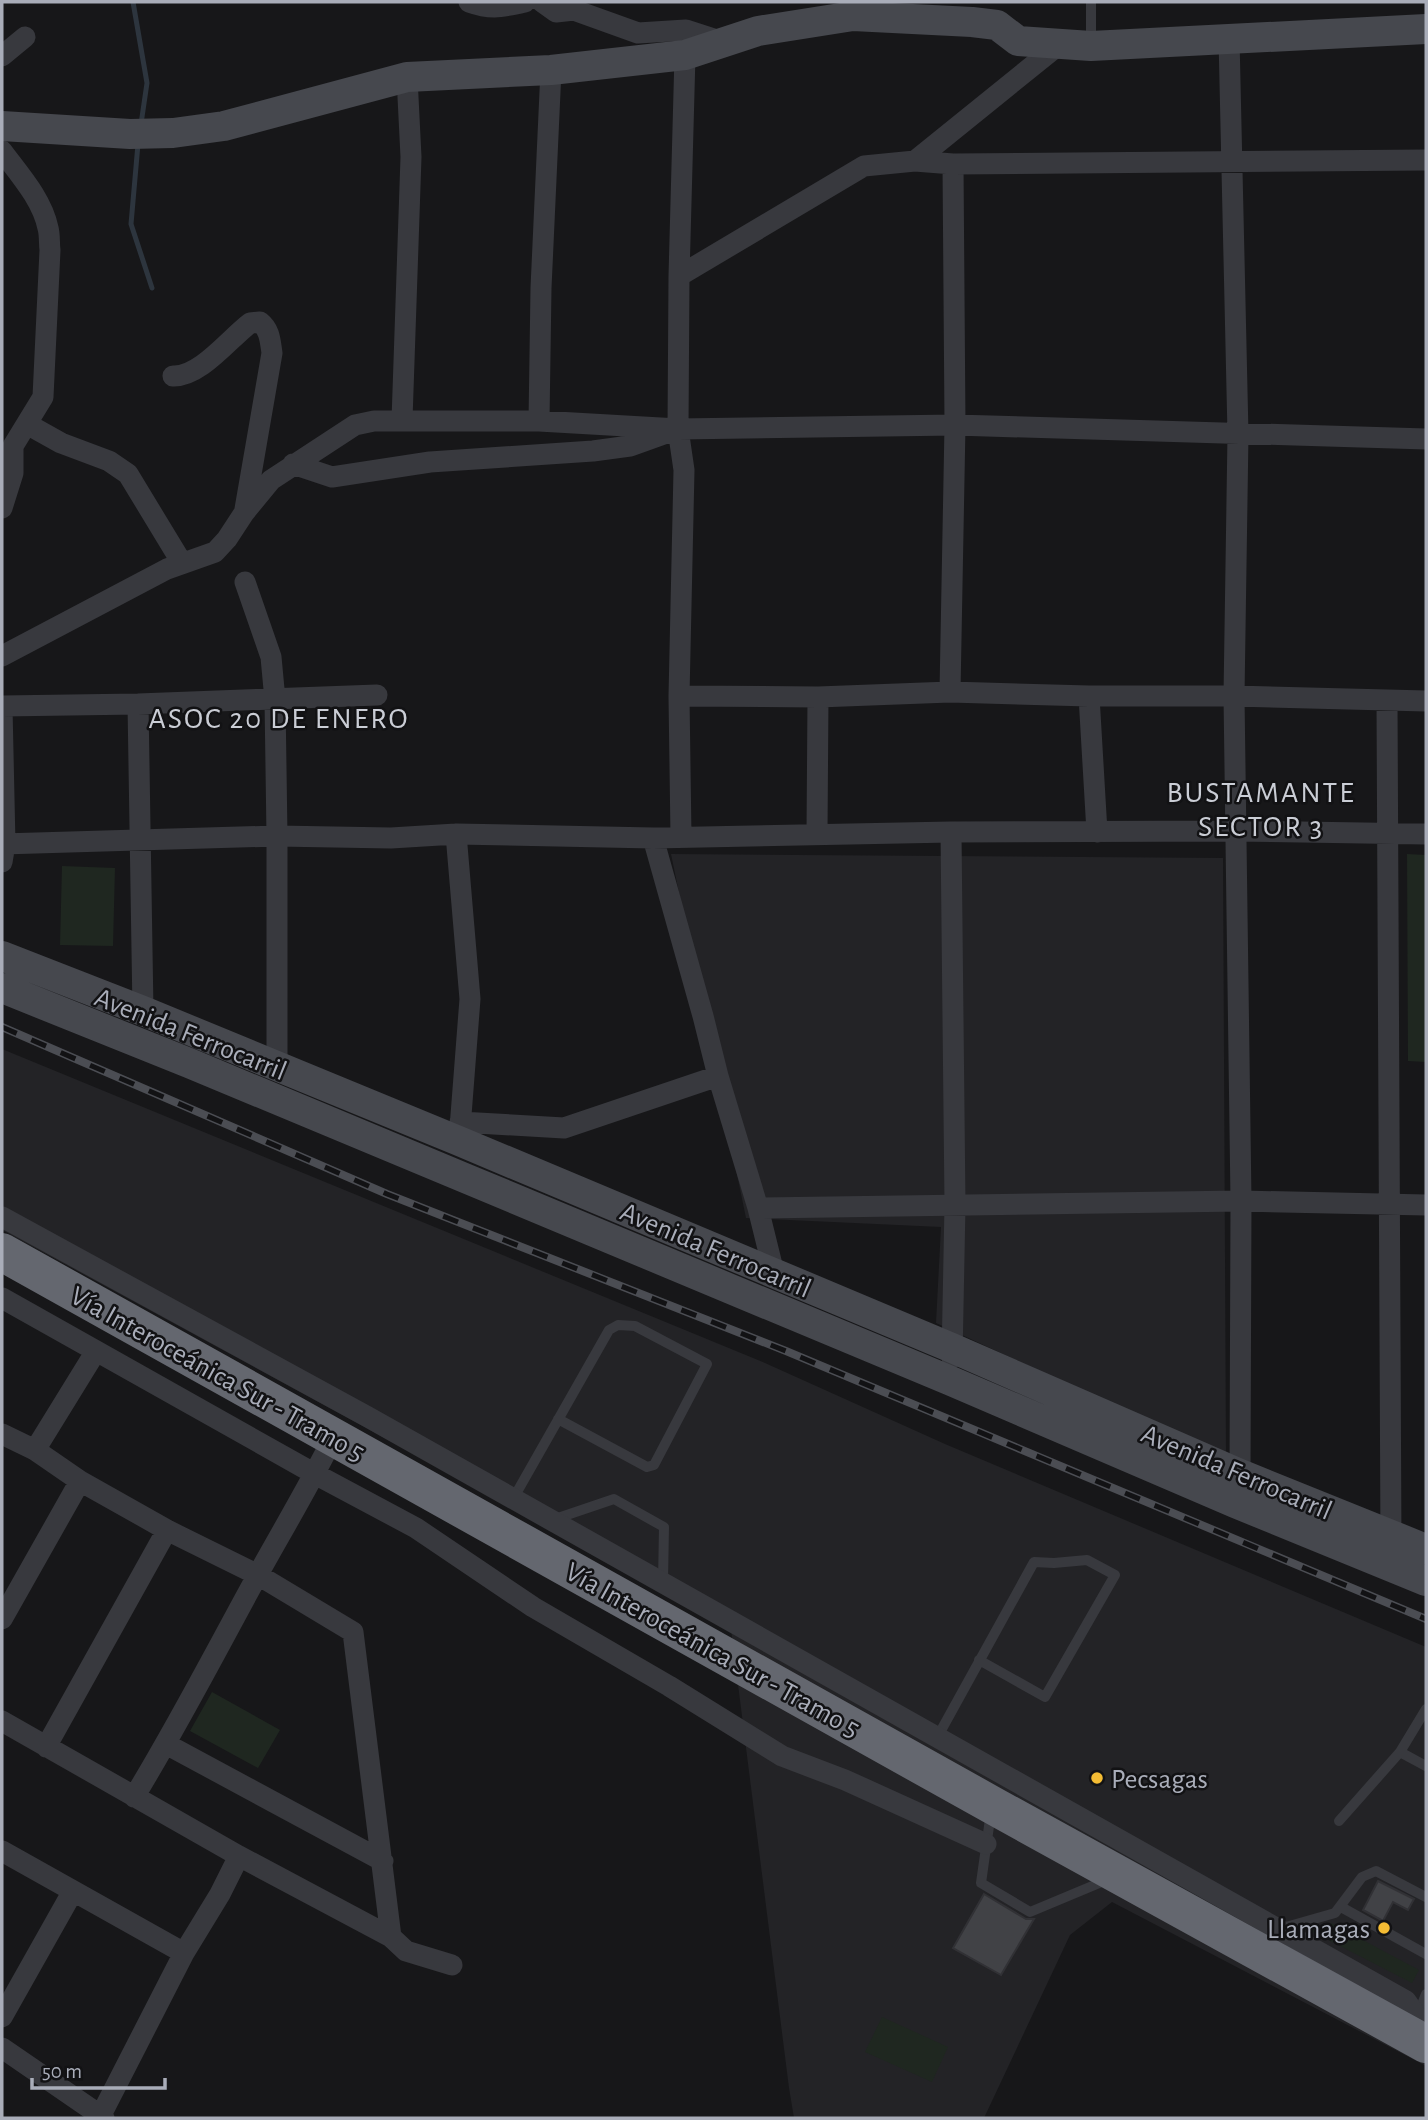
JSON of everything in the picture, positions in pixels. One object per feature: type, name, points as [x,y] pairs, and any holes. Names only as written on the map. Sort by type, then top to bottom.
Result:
[{"type":"highway","name":"Vía Interoceánica Sur - Tramo 5","points":[[2,1251],[1119,1875],[1262,1937],[1420,2033]]},
{"type":"main road","points":[[2,127],[130,134],[173,133],[224,126],[407,77],[551,70],[685,55],[758,31],[853,16],[939,19],[997,25],[1018,41],[1091,46],[1426,29]]},
{"type":"main road","name":"Avenida Ferrocarril","points":[[2,956],[143,1011],[277,1068],[459,1132],[774,1273],[952,1348],[1392,1567],[1426,1581]]},
{"type":"main road","name":"Avenida Ferrocarril","points":[[2,988],[189,1063],[951,1381],[1237,1488],[1426,1549]]},
{"type":"street","points":[[469,2],[486,8],[525,2]]},
{"type":"street","points":[[542,2],[556,12],[574,10],[638,33],[687,30],[723,42]]},
{"type":"street","points":[[2,56],[25,37]]},
{"type":"street","points":[[1229,38],[1238,434],[1234,696],[1241,1201],[1237,1488]]},
{"type":"street","points":[[915,161],[1061,43]]},
{"type":"street","points":[[681,837],[679,696],[684,470],[678,429],[685,55]]},
{"type":"street","points":[[539,421],[541,288],[551,70]]},
{"type":"street","points":[[402,420],[411,157],[407,77]]},
{"type":"street","points":[[2,151],[28,186],[48,227],[50,250],[43,397],[13,446],[13,473],[2,508]]},
{"type":"street","points":[[679,276],[864,166],[915,161],[953,164],[1426,160]]},
{"type":"street","points":[[950,692],[955,425],[953,164]]},
{"type":"street","points":[[173,376],[197,369],[250,323],[260,322],[266,327],[272,353],[244,513]]},
{"type":"street","points":[[2,656],[167,569],[215,552],[271,480],[355,425],[374,421],[539,421],[678,429],[955,425],[1426,439]]},
{"type":"street","points":[[27,424],[61,443],[109,461],[128,474],[182,563]]},
{"type":"street","points":[[293,464],[332,477],[430,462],[630,446],[678,429]]},
{"type":"street","points":[[245,582],[271,657],[275,699],[277,1068]]},
{"type":"street","points":[[679,696],[818,697],[950,692],[1426,701]]},
{"type":"street","points":[[377,695],[2,706],[3,850],[277,836],[391,838],[456,834],[653,838],[951,832],[1235,831],[1426,834]]},
{"type":"street","points":[[1088,696],[1097,832]]},
{"type":"street","points":[[817,834],[818,697]]},
{"type":"street","points":[[1387,700],[1392,1567]]},
{"type":"street","points":[[138,704],[143,1011]]},
{"type":"street","points":[[951,832],[955,1205],[951,1381]]},
{"type":"street","points":[[456,834],[470,999],[459,1132],[564,1128],[718,1076]]},
{"type":"street","points":[[653,838],[774,1273]]},
{"type":"street","points":[[758,1208],[1241,1201],[1426,1205]]},
{"type":"street","points":[[2,1217],[368,1417],[937,1736],[1262,1937]]},
{"type":"street","points":[[2,1298],[415,1528],[533,1607],[782,1756],[845,1780],[986,1844]]},
{"type":"street","points":[[35,1450],[96,1351]]},
{"type":"street","points":[[2,1434],[35,1450],[80,1482],[167,1530],[258,1575],[353,1632],[391,1937]]},
{"type":"street","points":[[134,1797],[166,1744],[333,1438]]},
{"type":"street","points":[[2,1619],[80,1482]]},
{"type":"street","points":[[46,1747],[167,1530]]},
{"type":"street","points":[[2,1721],[240,1856],[391,1937],[405,1951],[452,1965]]},
{"type":"street","points":[[166,1744],[383,1861]]},
{"type":"street","points":[[2,1851],[184,1953]]},
{"type":"street","points":[[2,2048],[102,2117],[184,1953],[240,1856]]},
{"type":"street","points":[[2,2017],[73,1891]]},
{"type":"lane","points":[[1091,2],[1091,46]]},
{"type":"lane","points":[[513,1499],[558,1419],[609,1330],[618,1325],[635,1326],[707,1364],[654,1465],[647,1467],[558,1419]]},
{"type":"lane","points":[[551,1521],[614,1499],[664,1527],[663,1581]]},
{"type":"lane","points":[[937,1736],[979,1660],[1034,1562],[1087,1560],[1115,1575],[1045,1697],[979,1660]]},
{"type":"lane","points":[[1339,1821],[1400,1752],[1426,1709]]},
{"type":"lane","points":[[1400,1752],[1426,1766]]},
{"type":"lane","points":[[992,1805],[981,1883],[1030,1912],[1119,1875]]},
{"type":"lane","points":[[1262,1937],[1335,1913],[1362,1877],[1376,1871],[1426,1897]]},
{"type":"lane","points":[[1341,1907],[1426,1954]]},
{"type":"lane","points":[[1420,2033],[1426,1994]]},
{"type":"shaded area","points":[[671,854],[1223,858],[1226,1457],[936,1323],[941,1227],[746,1218]]},
{"type":"shaded area","points":[[1407,854],[1426,855],[1426,1062],[1408,1061]]},
{"type":"shaded area","points":[[62,866],[115,868],[113,946],[60,945]]},
{"type":"shaded area","points":[[2,1049],[765,1363],[945,1444],[1426,1647],[1426,2066],[1112,1902],[1070,1935],[984,2118],[794,2118],[730,1621],[403,1448],[2,1230]]},
{"type":"shaded area","points":[[212,1692],[280,1730],[258,1768],[190,1731]]},
{"type":"shaded area","points":[[1331,1923],[1419,1970],[1412,1983],[1309,1930]]},
{"type":"shaded area","points":[[882,2017],[948,2047],[932,2082],[865,2052]]},
{"type":"building","points":[[1378,1881],[1414,1899],[1408,1910],[1393,1902],[1383,1921],[1363,1910]]},
{"type":"building","points":[[984,1894],[1026,1919],[1034,1919],[1001,1975],[953,1948]]},
{"type":"waterway","points":[[133,2],[147,83],[141,124]]},
{"type":"waterway","points":[[138,144],[131,224],[152,288]]},
{"type":"railway","points":[[2,1027],[387,1194],[786,1351],[1426,1619]]},
{"type":"place","name":"Pecsagas","points":[[1097,1778]]},
{"type":"place","name":"Llamagas","points":[[1384,1928]]},
{"type":"district","name":"ASOC 20 DE ENERO","points":[[279,718]]},
{"type":"district","name":"BUSTAMANTE SECTOR 3","points":[[1261,809]]}]
